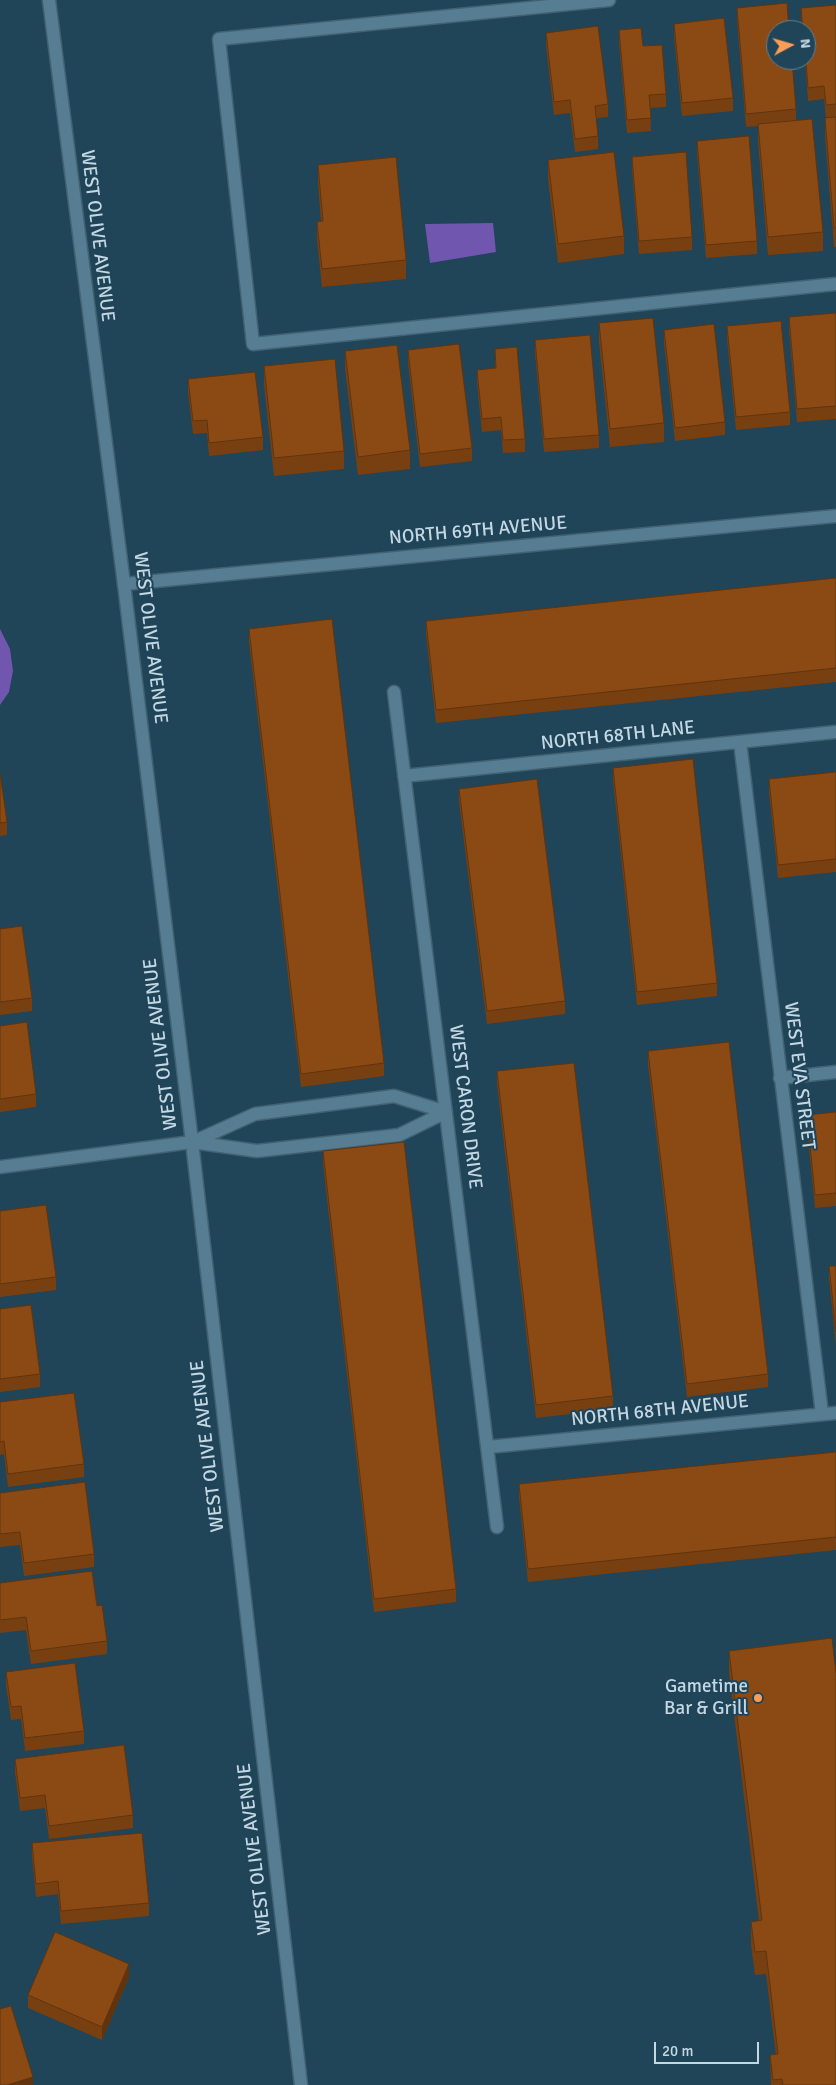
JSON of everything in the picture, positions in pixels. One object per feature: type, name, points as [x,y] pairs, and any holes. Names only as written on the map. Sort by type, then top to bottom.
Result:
[{"type":"street","name":"WEST OLIVE AVENUE","points":[[49,0],[124,584],[192,1142],[301,2085]]},
{"type":"street","points":[[608,0],[219,39],[253,344],[836,284]]},
{"type":"street","name":"NORTH 69TH AVENUE","points":[[124,584],[836,516]]},
{"type":"street","name":"WEST CARON DRIVE","points":[[394,692],[497,1526]]},
{"type":"street","name":"NORTH 68TH LANE","points":[[404,776],[836,732]]},
{"type":"street","name":"WEST EVA STREET","points":[[740,742],[822,1414]]},
{"type":"street","points":[[780,1078],[836,1072]]},
{"type":"street","points":[[192,1142],[255,1114],[394,1096],[446,1112]]},
{"type":"street","points":[[0,1167],[192,1142],[257,1150],[398,1135],[446,1112]]},
{"type":"street","name":"NORTH 68TH AVENUE","points":[[488,1447],[836,1412]]},
{"type":"shaded area","points":[[493,223],[496,252],[430,263],[425,224]]},
{"type":"shaded area","points":[[0,629],[10,649],[13,671],[9,692],[0,705]]},
{"type":"building","points":[[787,3],[788,20],[766,20],[766,70],[793,70],[796,109],[746,114],[737,8]]},
{"type":"building","points":[[836,5],[836,104],[826,105],[824,86],[808,88],[807,70],[816,70],[816,20],[802,20],[801,8]]},
{"type":"building","points":[[724,18],[733,98],[682,103],[674,24]]},
{"type":"building","points":[[598,26],[608,104],[595,106],[598,136],[575,139],[570,100],[554,102],[546,33]]},
{"type":"building","points":[[641,28],[643,46],[662,45],[666,94],[649,95],[651,118],[627,120],[619,30]]},
{"type":"building","points":[[836,117],[836,228],[834,228],[825,118]]},
{"type":"building","points":[[812,119],[823,232],[768,237],[758,124]]},
{"type":"building","points":[[749,136],[757,241],[706,245],[697,141]]},
{"type":"building","points":[[614,152],[624,236],[558,244],[548,160]]},
{"type":"building","points":[[686,152],[692,237],[639,241],[632,157]]},
{"type":"building","points":[[396,157],[406,260],[322,269],[317,222],[323,221],[318,165]]},
{"type":"building","points":[[836,313],[836,406],[797,409],[789,317]]},
{"type":"building","points":[[653,318],[664,423],[610,429],[599,323]]},
{"type":"building","points":[[781,321],[790,412],[736,417],[727,326]]},
{"type":"building","points":[[714,324],[725,422],[675,428],[664,330]]},
{"type":"building","points":[[590,335],[599,435],[544,439],[535,340]]},
{"type":"building","points":[[459,344],[472,448],[420,454],[408,350]]},
{"type":"building","points":[[397,345],[410,450],[358,457],[345,351]]},
{"type":"building","points":[[517,347],[525,439],[503,440],[501,417],[482,419],[477,370],[496,368],[495,349]]},
{"type":"building","points":[[335,359],[344,451],[274,458],[264,366]]},
{"type":"building","points":[[255,372],[263,437],[209,443],[207,420],[193,421],[188,379]]},
{"type":"building","points":[[836,578],[836,668],[436,710],[426,621]]},
{"type":"building","points":[[332,619],[384,1063],[301,1074],[249,629]]},
{"type":"building","points":[[693,759],[717,983],[637,992],[613,768]]},
{"type":"building","points":[[836,772],[836,859],[778,865],[769,779]]},
{"type":"building","points":[[0,773],[7,822],[0,823]]},
{"type":"building","points":[[537,779],[565,1001],[487,1011],[459,789]]},
{"type":"building","points":[[22,926],[32,998],[0,1002],[0,929]]},
{"type":"building","points":[[27,1022],[36,1094],[0,1099],[0,1026]]},
{"type":"building","points":[[729,1042],[768,1374],[687,1384],[648,1051]]},
{"type":"building","points":[[574,1063],[613,1396],[536,1405],[497,1071]]},
{"type":"building","points":[[836,1112],[836,1193],[815,1195],[807,1115]]},
{"type":"building","points":[[404,1142],[456,1589],[374,1599],[323,1151]]},
{"type":"building","points":[[46,1205],[56,1277],[0,1284],[0,1211]]},
{"type":"building","points":[[829,1266],[836,1266],[836,1332]]},
{"type":"building","points":[[31,1305],[40,1374],[0,1379],[0,1309]]},
{"type":"building","points":[[74,1393],[84,1464],[8,1474],[4,1441],[0,1442],[0,1402]]},
{"type":"building","points":[[836,1452],[836,1537],[528,1569],[519,1484]]},
{"type":"building","points":[[85,1482],[94,1554],[24,1563],[20,1532],[0,1534],[0,1493]]},
{"type":"building","points":[[92,1571],[97,1606],[102,1605],[107,1641],[31,1651],[26,1617],[0,1620],[0,1583]]},
{"type":"building","points":[[832,1638],[836,1674],[836,2085],[783,2085],[782,2079],[773,2080],[770,2055],[778,2054],[766,1951],[755,1952],[751,1922],[762,1920],[729,1651]]},
{"type":"building","points":[[75,1663],[84,1731],[25,1738],[21,1706],[11,1707],[6,1672]]},
{"type":"building","points":[[124,1745],[133,1815],[49,1826],[45,1795],[20,1798],[15,1759]]},
{"type":"building","points":[[142,1833],[149,1903],[61,1911],[58,1881],[36,1884],[32,1843]]},
{"type":"building","points":[[55,1932],[129,1964],[102,2027],[28,1995]]},
{"type":"building","points":[[11,2006],[33,2077],[7,2085],[0,2085],[0,2009]]},
{"type":"place","name":"Gametime Bar & Grill","points":[[758,1698]]}]
